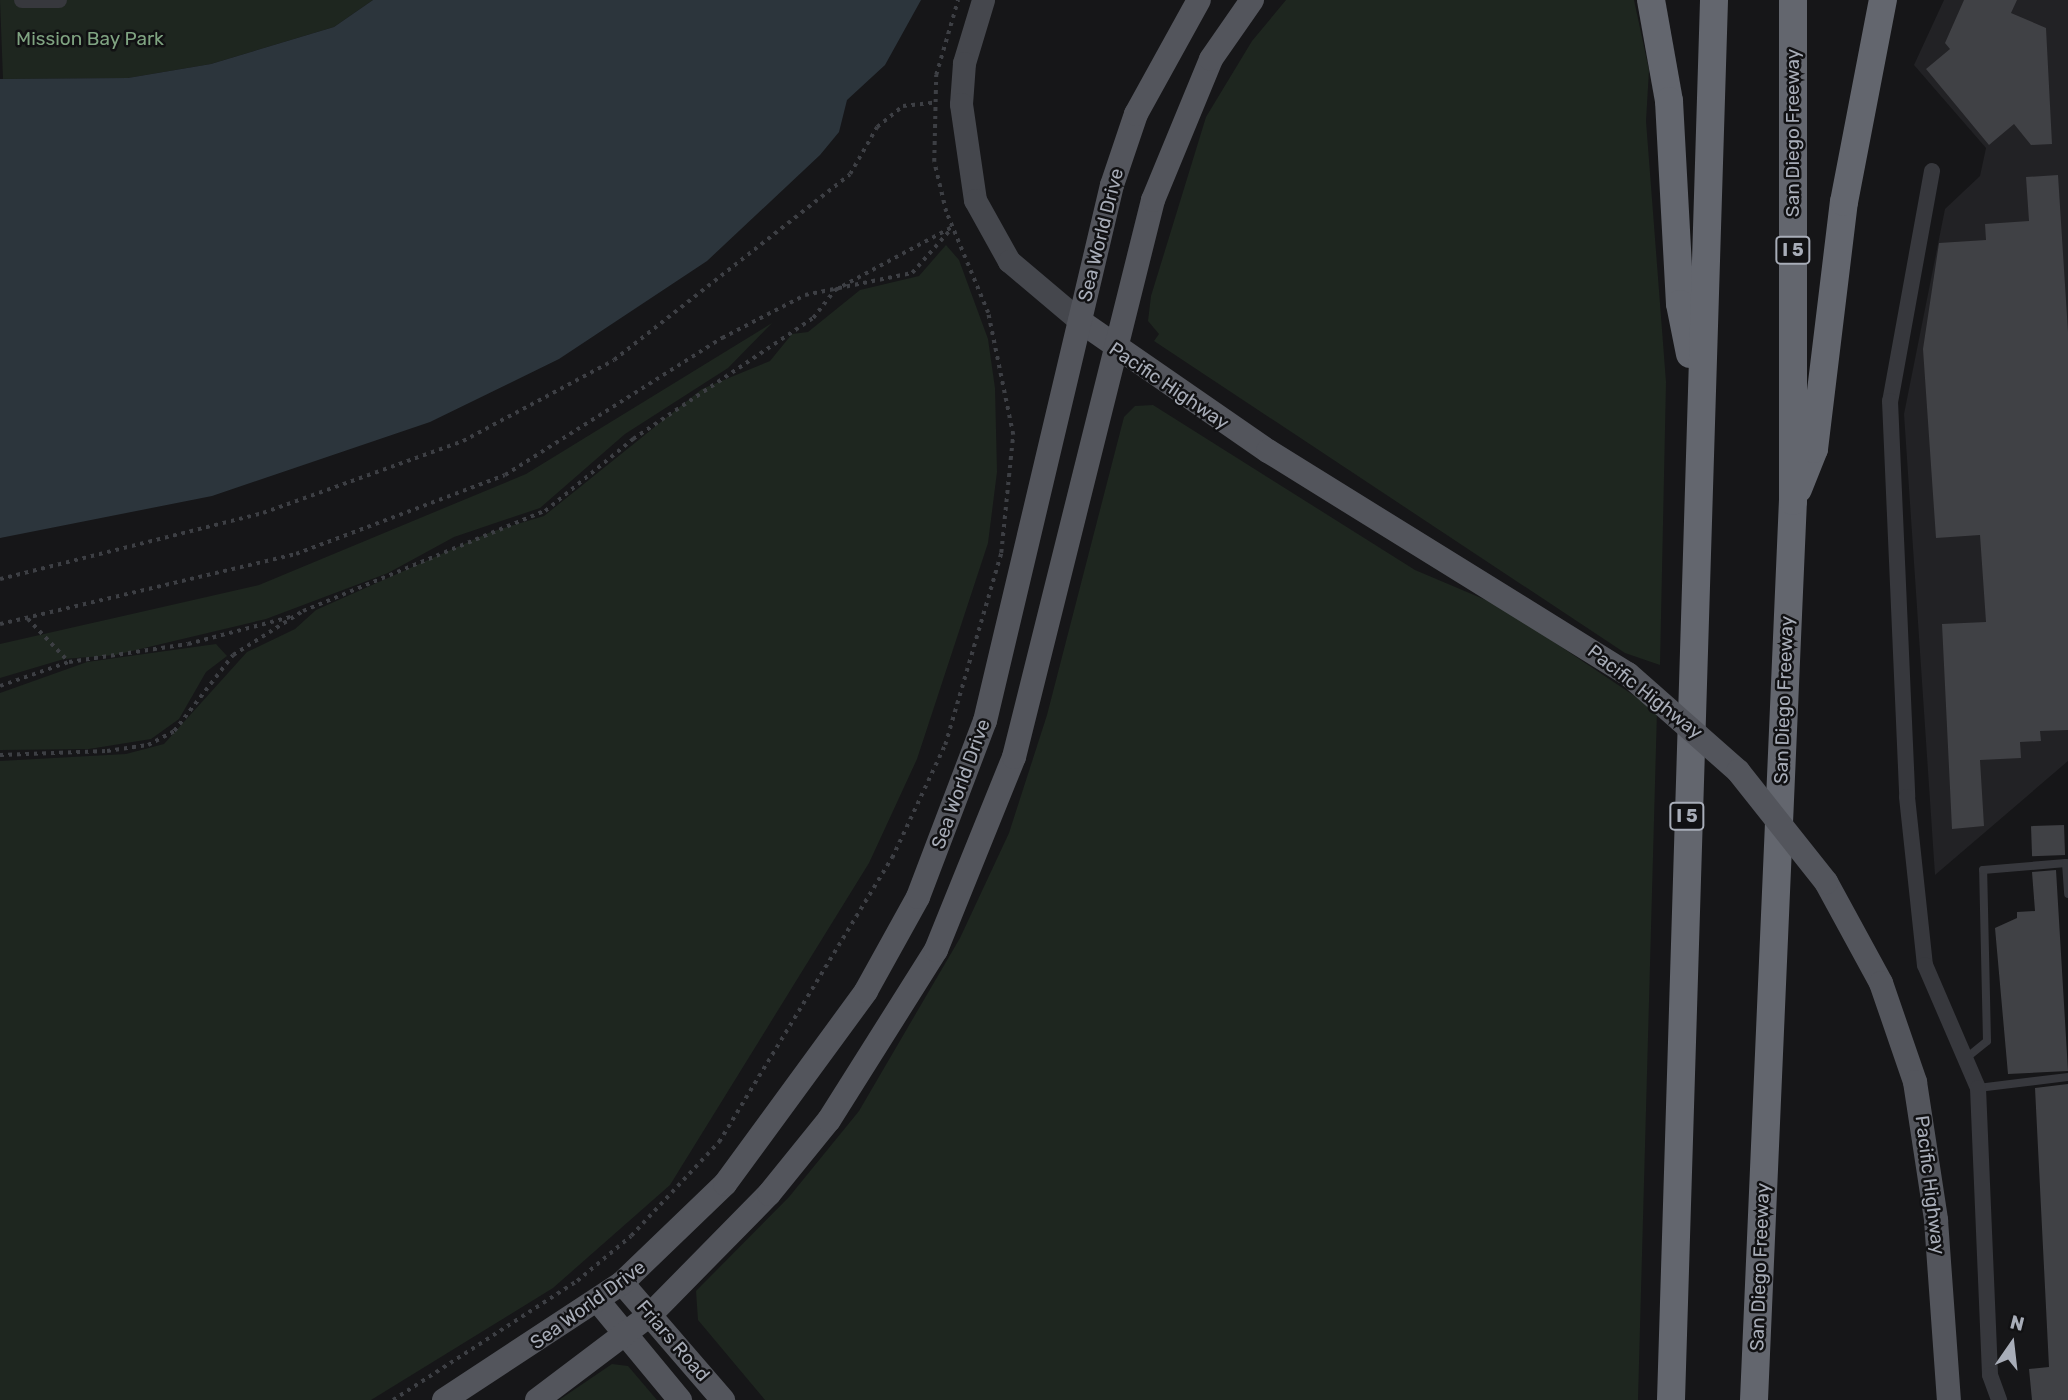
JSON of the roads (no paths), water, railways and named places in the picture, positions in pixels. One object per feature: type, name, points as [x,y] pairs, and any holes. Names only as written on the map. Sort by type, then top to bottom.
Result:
[{"type":"highway","points":[[1651,0],[1670,114],[1680,304],[1700,398]]},
{"type":"highway","name":"I 5","points":[[1671,1400],[1714,0]]},
{"type":"highway","name":"San Diego Freeway","points":[[1754,1400],[1793,501],[1793,0]]},
{"type":"highway","points":[[1793,501],[1814,449],[1844,202],[1883,0]]},
{"type":"highway","points":[[1654,1400],[1674,1234]]},
{"type":"main road","points":[[983,0],[964,63],[961,104],[975,200],[1009,261],[1080,321]]},
{"type":"main road","name":"Sea World Drive","points":[[444,1400],[622,1283],[761,1144],[866,991],[918,897],[985,721],[1080,321],[1136,114],[1199,0]]},
{"type":"main road","name":"Sea World Drive","points":[[537,1400],[651,1314],[769,1194],[829,1120],[936,950],[1014,757],[1112,348],[1181,118],[1211,59],[1252,0]]},
{"type":"main road","name":"Pacific Highway","points":[[1080,321],[1112,348],[1628,674],[1738,771],[1826,882],[1881,983],[1915,1082],[1929,1154],[1949,1393]]},
{"type":"main road","name":"Friars Road","points":[[622,1283],[723,1400]]},
{"type":"main road","name":"Friars Road","points":[[598,1301],[680,1400]]},
{"type":"street","points":[[22,0],[59,0]]},
{"type":"street","points":[[1932,171],[1890,401],[1916,918],[1925,965],[1978,1088],[1990,1375],[1999,1400]]},
{"type":"lane","points":[[1965,1059],[1987,1041],[1983,870],[2066,863],[2068,894]]},
{"type":"lane","points":[[1978,1088],[2068,1077]]},
{"type":"park label","name":"Mission Bay Park","points":[[90,39]]}]
